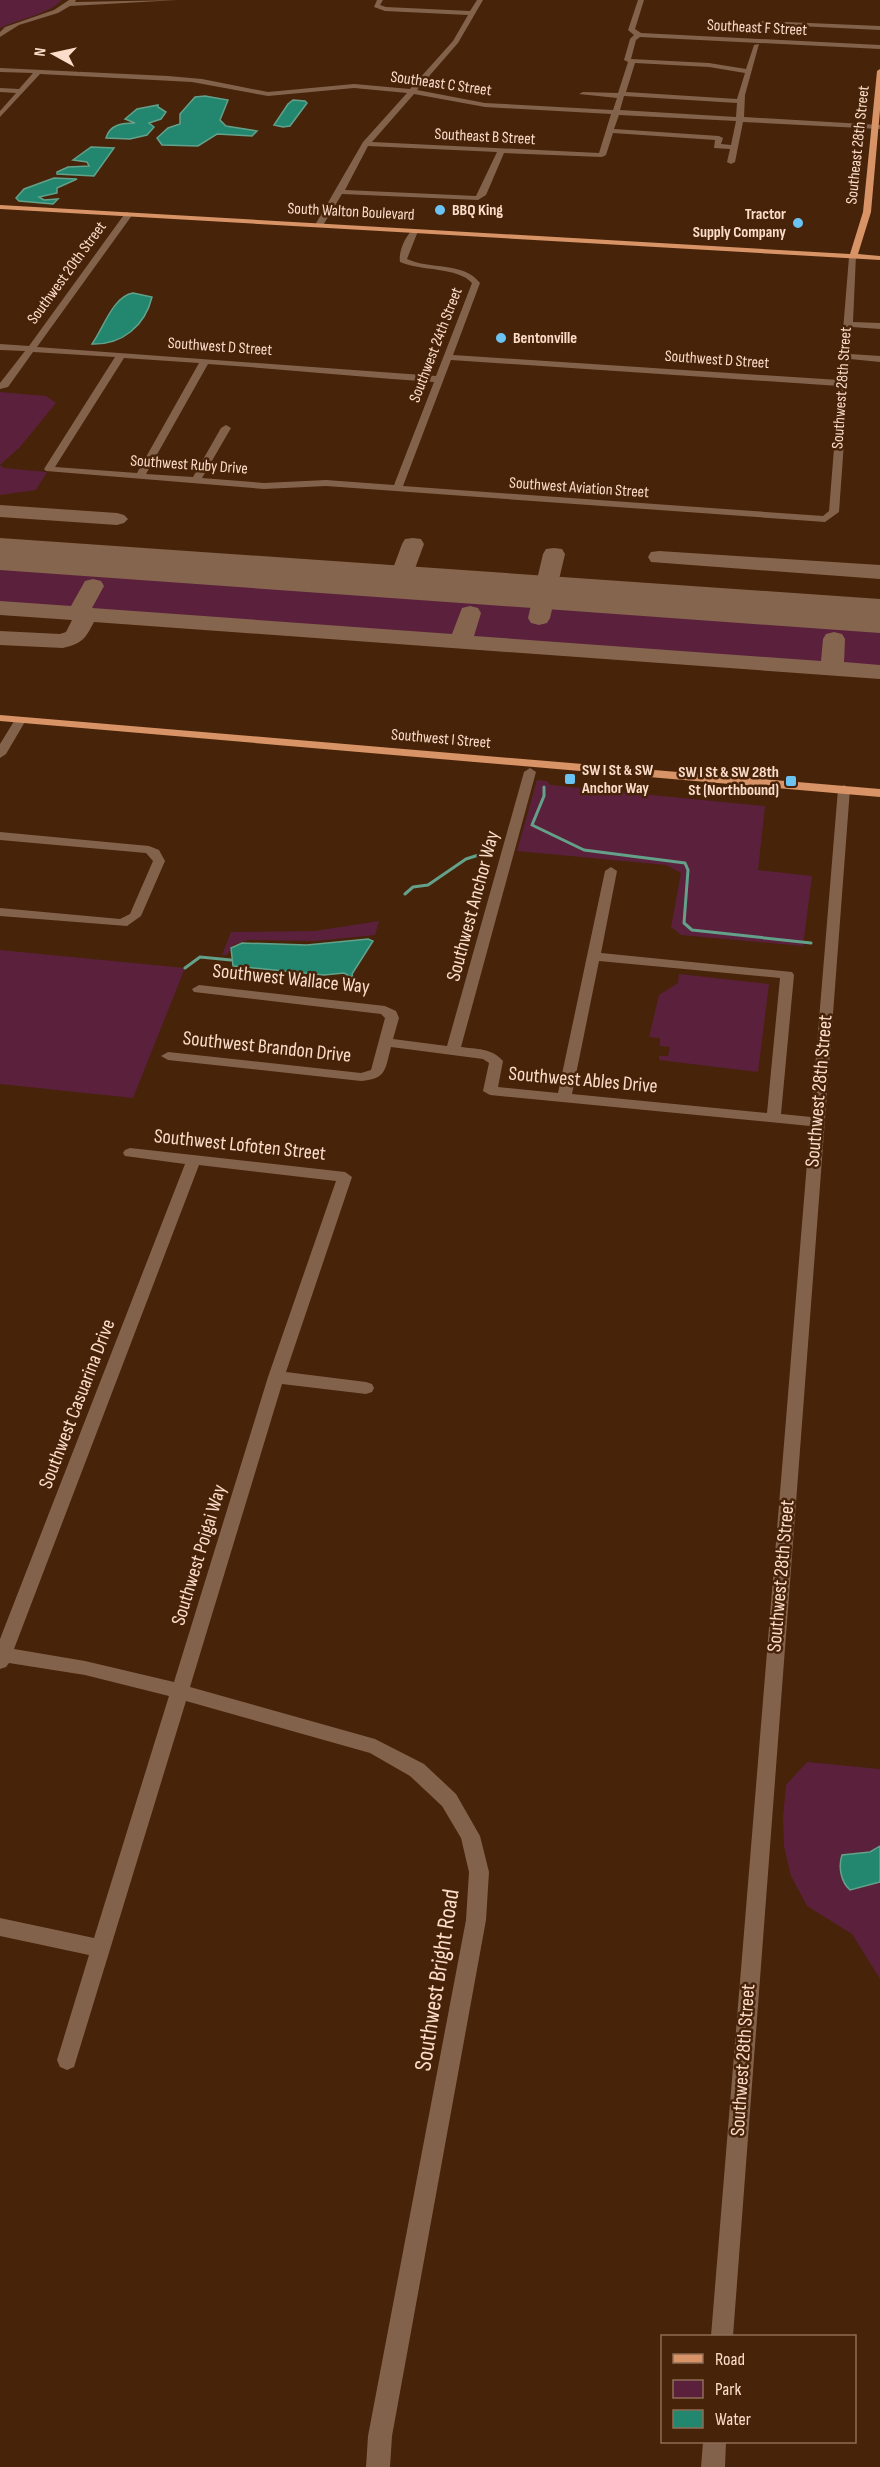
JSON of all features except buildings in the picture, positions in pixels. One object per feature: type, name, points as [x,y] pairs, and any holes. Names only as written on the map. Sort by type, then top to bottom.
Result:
[{"type":"main road","name":"Southeast 28th Street","points":[[853,257],[867,212],[878,127],[880,71]]},
{"type":"main road","name":"South Walton Boulevard","points":[[0,207],[880,258]]},
{"type":"main road","name":"Southwest I Street","points":[[0,718],[17,724],[530,772],[843,794],[880,792]]},
{"type":"main road","name":"Southwest I Street","points":[[0,727],[17,724],[843,794],[880,801]]},
{"type":"street","points":[[0,35],[21,23],[59,11],[71,2],[175,0]]},
{"type":"street","points":[[380,0],[376,6],[385,9],[473,13]]},
{"type":"street","points":[[319,225],[366,144],[456,42],[480,0]]},
{"type":"street","points":[[640,0],[630,30],[636,34],[627,60],[709,65],[748,71]]},
{"type":"street","points":[[761,23],[880,28]]},
{"type":"street","name":"Southeast F Street","points":[[636,34],[880,47]]},
{"type":"street","points":[[731,162],[740,120],[740,101],[758,45]]},
{"type":"street","points":[[632,62],[610,130],[719,138],[717,146],[734,147]]},
{"type":"street","name":"Southeast C Street","points":[[0,70],[191,80],[266,94],[301,93],[354,86],[443,95],[485,105],[878,127]]},
{"type":"street","points":[[0,115],[38,72]]},
{"type":"street","points":[[0,90],[21,91]]},
{"type":"street","points":[[584,94],[740,101]]},
{"type":"street","name":"Southeast B Street","points":[[366,144],[602,155],[610,130]]},
{"type":"street","points":[[340,192],[478,198],[482,195],[501,151]]},
{"type":"street","name":"Southwest 20th Street","points":[[0,386],[5,385],[129,214]]},
{"type":"street","name":"Southwest 24th Street","points":[[397,489],[437,379],[476,283],[466,273],[419,268],[403,260],[414,231]]},
{"type":"street","name":"Southwest 28th Street","points":[[830,517],[834,512],[853,257]]},
{"type":"street","points":[[847,324],[880,326]]},
{"type":"street","name":"Southwest D Street","points":[[0,347],[437,379]]},
{"type":"street","name":"Southwest Ruby Drive","points":[[121,356],[49,469],[264,486],[326,483]]},
{"type":"street","points":[[844,356],[880,359]]},
{"type":"street","name":"Southwest D Street","points":[[447,357],[842,382]]},
{"type":"street","points":[[140,476],[205,361]]},
{"type":"street","points":[[196,480],[226,428]]},
{"type":"street","name":"Southwest Aviation Street","points":[[326,483],[806,519],[830,517]]},
{"type":"street","points":[[0,754],[17,724]]},
{"type":"street","name":"Southwest Anchor Way","points":[[453,1050],[530,772]]},
{"type":"street","name":"Southwest 28th Street","points":[[722,2335],[843,794]]},
{"type":"street","points":[[0,836],[149,850],[155,853],[159,861],[135,916],[130,921],[111,922],[0,912]]},
{"type":"street","points":[[564,1098],[611,871]]},
{"type":"street","points":[[593,956],[788,975],[774,1117]]},
{"type":"street","name":"Southwest Wallace Way","points":[[199,989],[379,1008],[391,1014],[392,1018],[385,1042]]},
{"type":"street","name":"Southwest Ables Drive","points":[[385,1042],[487,1055],[496,1061],[490,1091],[817,1122]]},
{"type":"street","name":"Southwest Brandon Drive","points":[[168,1056],[361,1077],[372,1076],[377,1072],[385,1042]]},
{"type":"street","name":"Southwest Lofoten Street","points":[[130,1153],[345,1177]]},
{"type":"street","name":"Southwest Casuarina Drive","points":[[1,1657],[193,1161]]},
{"type":"street","name":"Southwest Poigai Way","points":[[66,2060],[276,1377],[345,1177]]},
{"type":"street","points":[[276,1377],[366,1388]]},
{"type":"street","name":"Southwest Bright Road","points":[[1,1657],[85,1668],[179,1691],[375,1747],[417,1770],[449,1800],[470,1836],[479,1872],[476,1920],[380,2436],[378,2467]]},
{"type":"street","points":[[0,1927],[100,1948]]},
{"type":"street","points":[[713,2467],[714,2443]]},
{"type":"green space","points":[[0,0],[62,0],[48,10],[0,28]]},
{"type":"green space","points":[[0,392],[46,396],[56,403],[20,447],[0,465]]},
{"type":"green space","points":[[0,465],[4,468],[47,472],[36,490],[0,495]]},
{"type":"green space","points":[[0,560],[880,622],[880,669],[0,604]]},
{"type":"green space","points":[[537,780],[547,781],[550,785],[765,806],[758,870],[812,876],[803,946],[681,935],[671,927],[681,873],[666,865],[517,851]]},
{"type":"green space","points":[[379,921],[375,935],[315,941],[248,940],[233,945],[227,955],[222,955],[231,932],[315,931]]},
{"type":"green space","points":[[0,950],[185,968],[133,1098],[0,1084]]},
{"type":"green space","points":[[679,974],[769,984],[758,1072],[659,1060],[659,1056],[668,1056],[670,1047],[660,1046],[660,1038],[649,1037],[659,995],[678,983]]},
{"type":"green space","points":[[807,1762],[880,1769],[880,1979],[852,1934],[807,1906],[791,1876],[784,1846],[783,1818],[786,1785]]},
{"type":"water","points":[[205,96],[228,100],[220,120],[226,126],[257,131],[252,136],[217,134],[198,146],[162,145],[157,138],[168,128],[180,124],[180,114],[195,97]]},
{"type":"water","points":[[293,100],[307,103],[290,126],[274,125],[288,104]]},
{"type":"water","points":[[158,105],[166,112],[161,119],[149,123],[154,127],[147,135],[130,139],[106,138],[114,127],[135,123],[125,119],[137,109]]},
{"type":"water","points":[[91,147],[114,148],[94,176],[57,174],[68,167],[89,166],[87,162],[73,160]]},
{"type":"water","points":[[54,178],[77,179],[57,188],[57,193],[39,197],[44,200],[58,199],[53,204],[19,201],[16,198],[24,189]]},
{"type":"water","points":[[133,293],[152,297],[138,325],[131,332],[113,341],[92,344],[114,306],[126,295]]},
{"type":"water","points":[[368,939],[373,941],[352,974],[353,978],[344,973],[324,975],[233,966],[231,948],[242,943],[307,945]]},
{"type":"water","points":[[880,1846],[880,1882],[850,1890],[841,1874],[842,1855],[870,1852]]},
{"type":"waterway","points":[[544,787],[544,796],[532,825],[584,850],[685,863],[688,870],[684,923],[692,930],[811,943]]},
{"type":"waterway","points":[[405,894],[413,887],[428,885],[466,859],[488,852]]},
{"type":"waterway","points":[[185,968],[200,957],[231,960]]},
{"type":"taxiway","points":[[0,511],[117,519]]},
{"type":"taxiway","points":[[399,582],[413,544]]},
{"type":"taxiway","points":[[539,618],[554,554]]},
{"type":"taxiway","points":[[659,557],[880,572]]},
{"type":"taxiway","points":[[78,614],[93,586]]},
{"type":"taxiway","points":[[0,608],[78,614]]},
{"type":"taxiway","points":[[461,642],[470,613]]},
{"type":"taxiway","points":[[78,614],[86,614]]},
{"type":"taxiway","points":[[0,638],[63,641],[75,636],[86,614]]},
{"type":"taxiway","points":[[86,614],[461,642]]},
{"type":"taxiway","points":[[832,669],[834,639]]},
{"type":"taxiway","points":[[461,642],[832,669]]},
{"type":"taxiway","points":[[832,669],[880,672]]},
{"type":"runway","points":[[0,554],[880,616]]},
{"type":"place","name":"BBQ King","points":[[440,210]]},
{"type":"place","name":"Tractor Supply Company","points":[[798,223]]},
{"type":"place","name":"Bentonville","points":[[501,338]]},
{"type":"place","name":"SW I St & SW Anchor Way","points":[[570,779]]},
{"type":"place","name":"SW I St & SW 28th St (Northbound)","points":[[791,781]]}]
